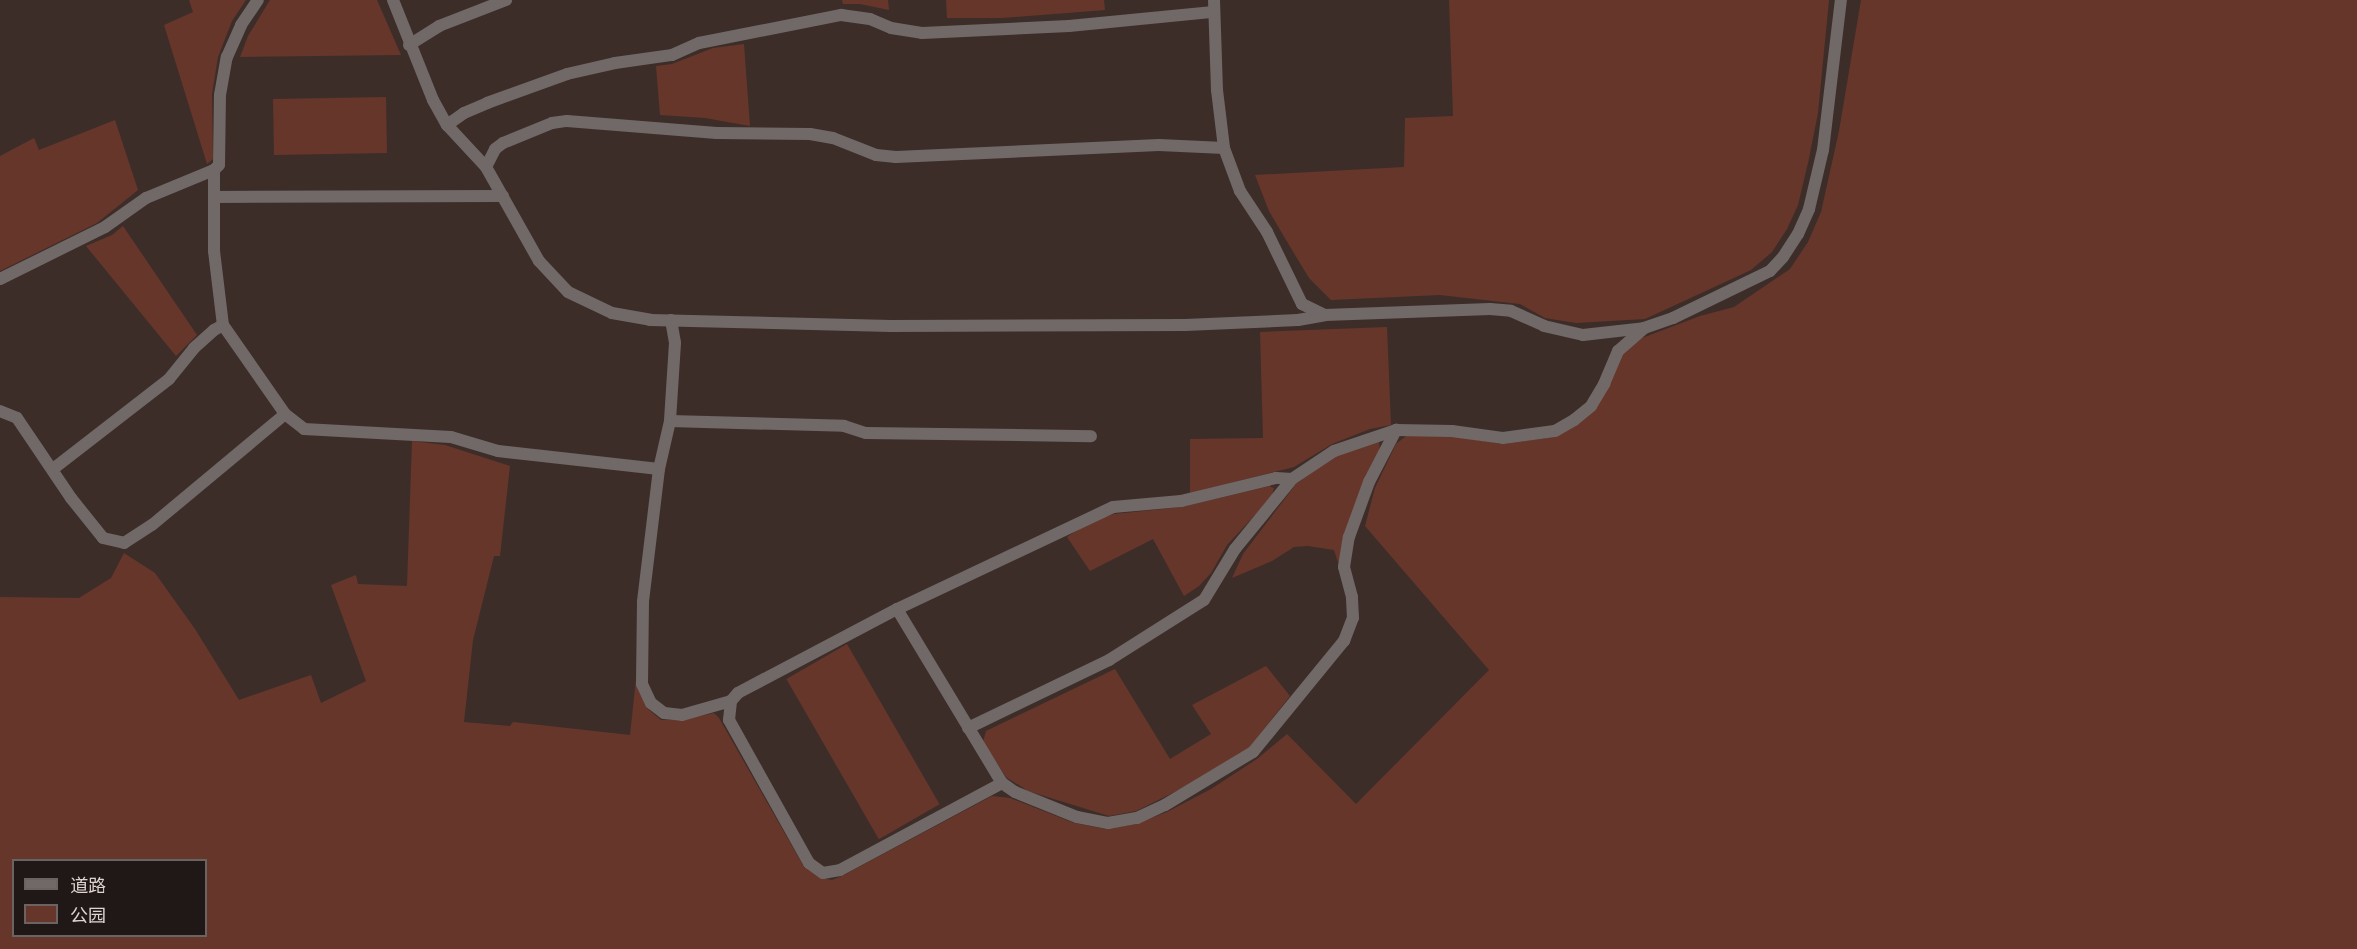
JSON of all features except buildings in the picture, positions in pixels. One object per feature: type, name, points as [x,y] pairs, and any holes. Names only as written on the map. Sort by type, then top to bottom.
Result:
[{"type":"street","points":[[0,279],[97,232],[146,198],[214,170],[219,165],[220,95],[227,57],[241,25],[258,0]]},
{"type":"street","points":[[393,0],[410,45],[447,125],[486,167],[539,261],[568,292],[612,313],[650,320],[891,327],[1090,327],[1298,320],[1325,315],[1490,309],[1511,311],[1544,326],[1583,335],[1644,328],[1730,292],[1770,271],[1798,234],[1809,209],[1823,150],[1841,0]]},
{"type":"street","points":[[410,45],[439,26],[506,0]]},
{"type":"street","points":[[447,125],[487,103],[567,74],[615,63],[672,55],[699,44],[841,15],[870,19],[891,28],[922,33],[1069,26],[1213,6],[1224,148],[1240,191],[1267,232],[1302,304],[1325,315]]},
{"type":"street","points":[[486,167],[495,149],[503,143],[552,123],[567,121],[717,133],[810,134],[833,138],[876,155],[896,158],[1159,145],[1224,148]]},
{"type":"street","points":[[214,170],[214,251],[223,326],[285,414],[304,429],[315,432],[451,437],[498,451],[659,469]]},
{"type":"street","points":[[214,197],[503,196]]},
{"type":"street","points":[[671,320],[675,343],[670,421],[659,469],[643,602],[642,684],[651,703],[664,713],[682,715],[731,701],[738,693],[897,609],[1113,507],[1181,501],[1276,478],[1292,479]]},
{"type":"street","points":[[52,470],[169,379],[194,348],[214,330],[223,326]]},
{"type":"street","points":[[968,728],[1109,660],[1204,600],[1235,549],[1292,479],[1334,451],[1396,430],[1452,431],[1503,438],[1555,431],[1574,420],[1591,406],[1618,351],[1644,328]]},
{"type":"street","points":[[0,411],[17,418],[71,498],[104,538],[124,543],[152,525],[285,414]]},
{"type":"street","points":[[670,421],[844,426],[866,433],[1091,436]]},
{"type":"street","points":[[897,609],[1002,783],[1015,792],[1077,817],[1108,823],[1137,818],[1165,805],[1253,752],[1344,641],[1353,618],[1352,597],[1344,567],[1349,537],[1369,482],[1396,430]]},
{"type":"street","points":[[731,701],[729,720],[809,863],[823,873],[840,870],[1002,783]]},
{"type":"green space","points":[[189,0],[246,0],[232,21],[218,57],[212,94],[213,159],[207,164],[164,25],[193,12]]},
{"type":"green space","points":[[270,0],[377,0],[401,55],[240,57],[248,36]]},
{"type":"green space","points":[[842,0],[888,0],[889,10],[860,4],[843,4]]},
{"type":"green space","points":[[946,0],[1104,0],[1105,10],[1002,18],[947,18]]},
{"type":"green space","points":[[1449,0],[1829,0],[1818,113],[1808,163],[1798,205],[1787,229],[1772,252],[1751,270],[1645,319],[1576,323],[1545,318],[1520,304],[1440,295],[1331,300],[1309,278],[1269,211],[1255,175],[1404,167],[1405,118],[1453,116]]},
{"type":"green space","points":[[1861,0],[2357,0],[2357,949],[0,949],[0,597],[79,598],[111,578],[124,553],[155,573],[195,629],[239,700],[311,675],[321,703],[366,681],[331,585],[356,575],[358,584],[407,586],[412,441],[445,445],[510,466],[500,556],[494,556],[473,640],[464,722],[510,726],[513,722],[630,735],[637,670],[640,688],[648,709],[661,720],[681,720],[714,713],[719,718],[804,867],[821,878],[832,880],[842,876],[992,796],[1010,798],[1074,823],[1106,829],[1136,824],[1167,812],[1211,789],[1257,759],[1287,734],[1356,804],[1489,670],[1365,526],[1375,488],[1396,444],[1406,436],[1450,436],[1503,444],[1555,437],[1577,424],[1623,353],[1637,340],[1700,316],[1734,307],[1790,269],[1808,242],[1821,212],[1839,131]]},
{"type":"green space","points":[[744,44],[750,126],[705,118],[660,115],[656,66],[672,64],[713,48]]},
{"type":"green space","points":[[386,97],[387,153],[274,155],[273,99]]},
{"type":"green space","points":[[115,120],[138,190],[97,223],[0,271],[0,156],[34,138],[39,150]]},
{"type":"green space","points":[[123,226],[197,335],[176,356],[86,246],[112,235]]},
{"type":"green space","points":[[1387,327],[1391,425],[1370,429],[1332,444],[1294,467],[1190,493],[1190,439],[1263,438],[1260,332]]},
{"type":"green space","points":[[1374,441],[1379,442],[1380,451],[1343,537],[1341,571],[1334,550],[1308,546],[1294,547],[1272,561],[1232,578],[1243,554],[1296,484],[1335,456]]},
{"type":"green space","points":[[1269,486],[1274,488],[1271,498],[1227,545],[1211,573],[1199,586],[1184,596],[1153,539],[1090,571],[1067,537],[1092,521],[1114,514],[1182,507]]},
{"type":"green space","points":[[847,644],[940,804],[879,839],[786,679]]},
{"type":"green space","points":[[1266,666],[1290,696],[1249,748],[1207,776],[1136,811],[1109,816],[1028,791],[1006,777],[983,742],[986,731],[1115,669],[1170,759],[1211,734],[1192,705]]}]
